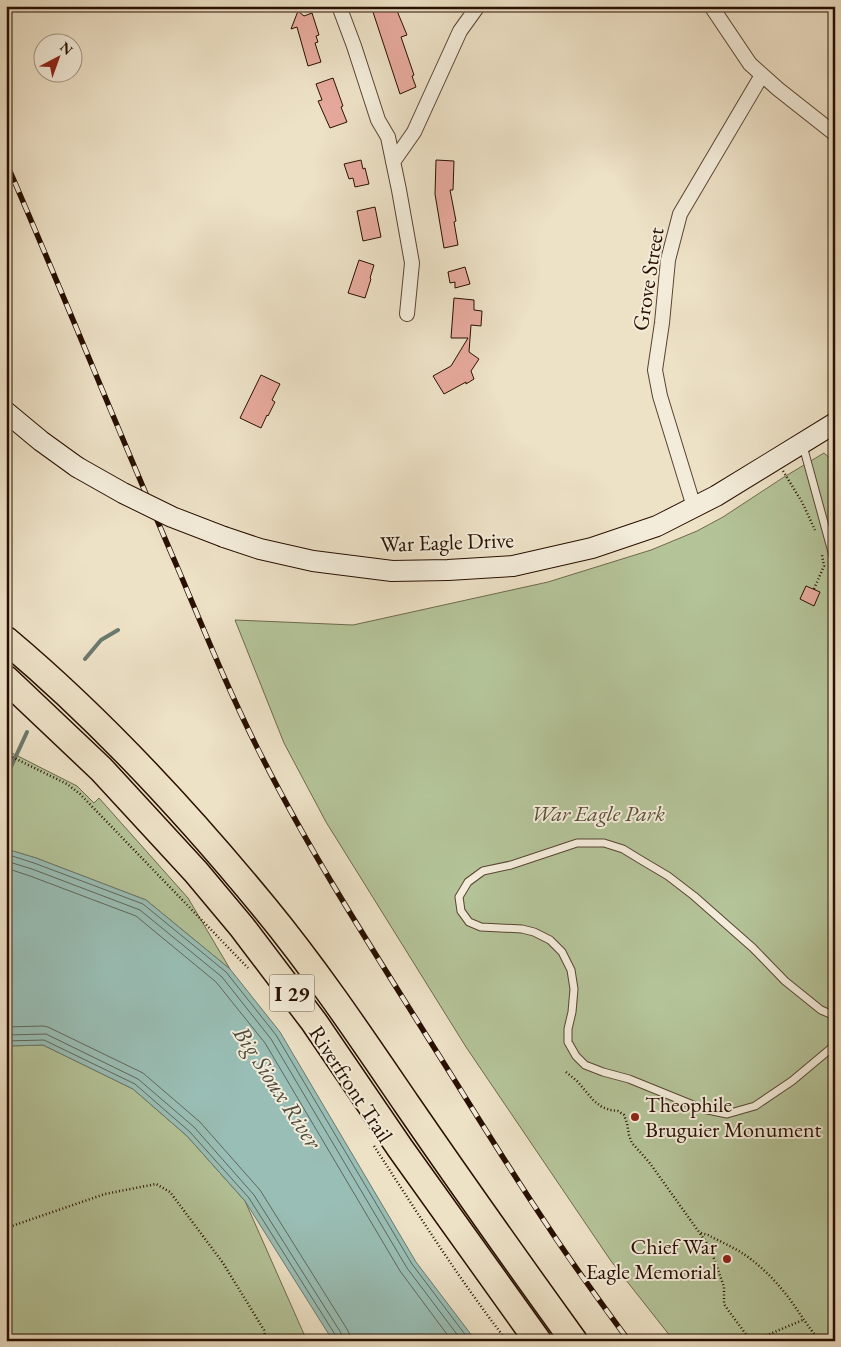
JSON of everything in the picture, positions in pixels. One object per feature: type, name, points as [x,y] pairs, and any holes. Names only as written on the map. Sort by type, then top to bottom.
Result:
[{"type":"highway","name":"I 29","points":[[6,640],[75,702],[142,769],[200,831],[266,909],[342,1008],[407,1104],[574,1341]]},
{"type":"highway","name":"I 29","points":[[6,679],[127,797],[196,872],[242,927],[314,1022],[400,1148],[538,1341]]},
{"type":"main road","name":"War Eagle Drive","points":[[6,412],[77,467],[164,513],[260,549],[313,561],[392,571],[513,566],[592,548],[658,526],[716,496],[835,423]]},
{"type":"street","points":[[339,6],[378,120],[388,137],[412,263],[407,314]]},
{"type":"street","points":[[393,162],[414,132],[460,31],[478,6]]},
{"type":"street","points":[[711,6],[750,64],[835,134]]},
{"type":"street","name":"Grove Street","points":[[694,507],[660,396],[655,370],[668,260],[680,214],[762,75]]},
{"type":"lane","points":[[802,444],[835,563]]},
{"type":"lane","points":[[835,1016],[821,1010],[785,981],[753,948],[694,896],[668,876],[622,849],[604,843],[577,843],[511,865],[483,871],[468,882],[459,897],[461,911],[469,922],[481,926],[522,929],[534,932],[550,940],[562,952],[571,970],[574,989],[568,1042],[576,1056],[585,1065],[628,1079],[703,1109],[727,1114],[756,1106],[792,1080],[835,1044]]},
{"type":"path","points":[[775,460],[802,502],[817,538]]},
{"type":"path","points":[[814,589],[824,566],[820,547]]},
{"type":"path","points":[[6,754],[67,784],[80,794],[253,974]]},
{"type":"path","points":[[566,1072],[594,1101],[624,1115],[632,1142],[649,1162],[709,1246],[721,1275],[724,1287],[724,1304],[752,1341],[803,1320]]},
{"type":"path","name":"Riverfront Trail","points":[[373,1144],[446,1258],[480,1307],[507,1341]]},
{"type":"path","points":[[6,1228],[105,1194],[156,1184],[170,1192],[223,1264],[264,1330],[266,1341]]},
{"type":"path","points":[[700,1233],[708,1235],[743,1254],[779,1286],[820,1341]]},
{"type":"green space","name":"War Eagle Park","points":[[824,453],[835,463],[835,1341],[674,1341],[611,1261],[466,1047],[326,822],[284,743],[235,620],[353,625],[548,582],[651,550],[697,531],[723,517]]},
{"type":"green space","points":[[6,750],[77,786],[94,803],[99,798],[188,898],[230,969],[146,900],[36,858],[6,849]]},
{"type":"green space","points":[[43,1045],[133,1089],[187,1136],[245,1201],[307,1341],[6,1341],[6,1046]]},
{"type":"water","name":"Big Sioux River","points":[[6,849],[36,858],[146,900],[230,969],[280,1032],[416,1262],[476,1341],[333,1341],[245,1201],[187,1136],[133,1089],[43,1045],[6,1046]]},
{"type":"building","points":[[371,6],[395,6],[407,35],[401,37],[414,75],[412,76],[416,87],[400,94]]},
{"type":"building","points":[[298,11],[304,16],[312,13],[319,35],[316,36],[318,42],[315,43],[321,62],[308,66],[297,27],[291,29]]},
{"type":"building","points":[[333,78],[347,122],[330,128],[318,101],[322,100],[316,84]]},
{"type":"building","points":[[361,160],[369,184],[355,187],[353,178],[349,179],[344,164]]},
{"type":"building","points":[[436,160],[454,161],[453,190],[450,190],[458,245],[444,248],[435,194]]},
{"type":"building","points":[[375,207],[381,237],[363,241],[357,211]]},
{"type":"building","points":[[359,260],[374,265],[365,298],[348,293]]},
{"type":"building","points":[[465,267],[470,284],[455,288],[455,282],[450,283],[448,272]]},
{"type":"building","points":[[454,298],[474,300],[474,310],[482,311],[481,326],[471,325],[469,352],[479,359],[471,371],[474,379],[444,394],[433,376],[451,366],[468,338],[451,338]]},
{"type":"building","points":[[261,375],[280,384],[272,400],[275,402],[261,428],[240,418]]},
{"type":"building","points":[[806,586],[820,592],[814,606],[800,599]]},
{"type":"waterway","points":[[85,659],[101,640],[118,630]]},
{"type":"waterway","points":[[6,773],[10,769],[27,732]]},
{"type":"railway","points":[[6,162],[220,667],[252,738],[283,797],[385,970],[502,1156],[567,1255],[629,1341]]},
{"type":"place","name":"Theophile Bruguier Monument","points":[[635,1117]]},
{"type":"place","name":"Chief War Eagle Memorial","points":[[727,1259]]}]
